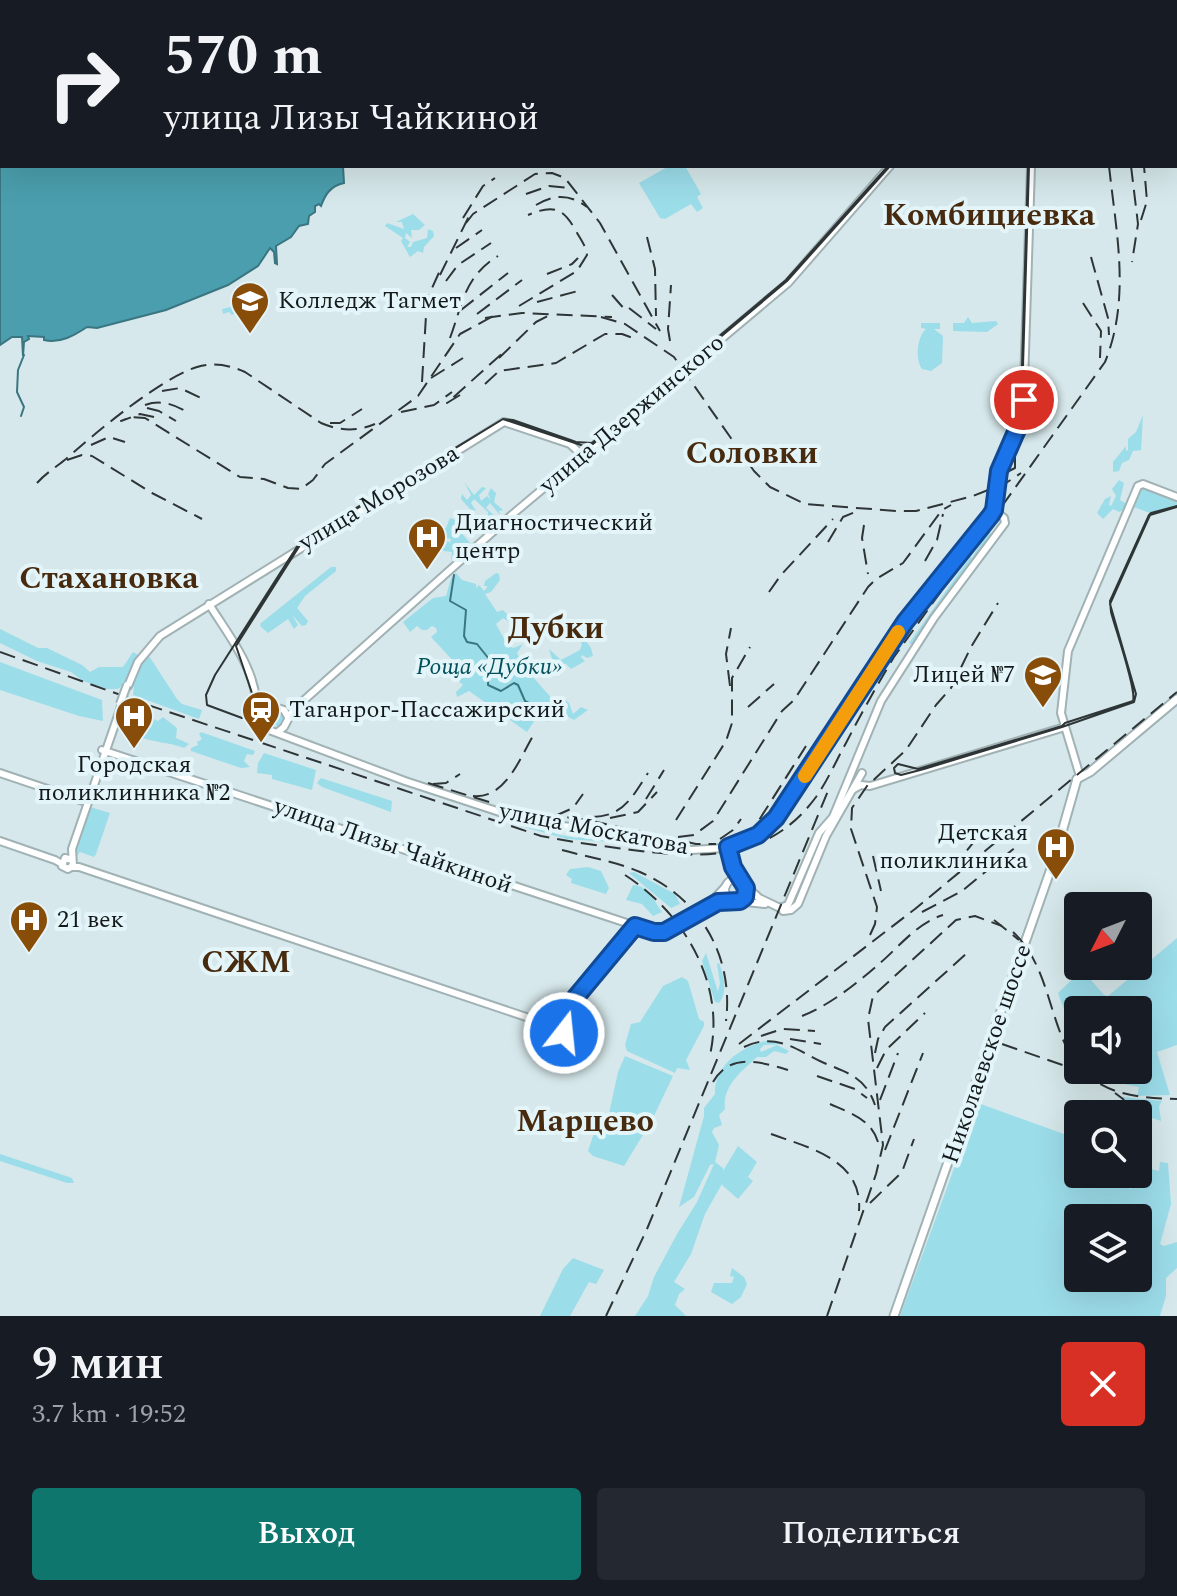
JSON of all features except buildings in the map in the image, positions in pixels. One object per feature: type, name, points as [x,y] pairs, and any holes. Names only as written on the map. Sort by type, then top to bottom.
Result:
[{"type":"main road","name":"улица Дзержинского","points":[[286,714],[508,519],[788,283],[888,168]]},
{"type":"main road","points":[[868,786],[861,779],[859,753],[881,701],[934,618],[1004,524],[1004,518],[994,510],[1000,466],[1023,415],[1031,168]]},
{"type":"main road","name":"улица Морозова","points":[[105,749],[137,660],[149,644],[163,632],[249,579],[508,422],[570,444],[584,454]]},
{"type":"main road","points":[[1177,497],[1140,484],[1068,651],[1061,712],[1082,778],[1177,699]]},
{"type":"main road","name":"улица Москатова","points":[[255,708],[252,722],[424,787],[532,822],[610,831],[696,850],[727,848],[758,835],[776,818],[905,622],[994,510]]},
{"type":"main road","points":[[209,604],[242,658],[255,697],[255,708]]},
{"type":"main road","points":[[255,697],[286,714],[283,733]]},
{"type":"main road","points":[[255,708],[262,703]]},
{"type":"main road","points":[[660,932],[714,901],[734,879],[762,899],[780,908],[787,907],[819,833],[851,790],[1064,725]]},
{"type":"main road","points":[[0,773],[85,801],[105,749]]},
{"type":"main road","points":[[74,864],[72,849],[105,749]]},
{"type":"main road","name":"улица Лизы Чайкиной","points":[[105,749],[660,932]]},
{"type":"main road","points":[[660,932],[715,904],[735,901],[761,903],[783,911],[795,907],[859,768]]},
{"type":"main road","name":"Николаевское шоссе","points":[[894,1316],[1036,915],[1075,790],[1082,778]]},
{"type":"main road","points":[[0,841],[62,864],[65,858],[74,864],[557,1027],[571,1003],[635,926]]},
{"type":"main road","points":[[727,848],[733,867],[744,884],[745,897],[735,901],[727,897],[731,868],[727,848]]},
{"type":"green space","points":[[665,168],[686,168],[701,194],[697,197],[703,208],[697,212],[691,204],[665,219],[660,218],[639,183]]},
{"type":"green space","points":[[413,214],[425,225],[419,230],[411,230],[412,238],[406,233],[405,238],[410,242],[407,247],[427,238],[428,229],[433,231],[434,236],[424,247],[423,253],[418,251],[410,257],[401,241],[403,238],[385,226],[387,223],[404,229],[402,222],[396,222]]},
{"type":"green space","points":[[242,294],[247,303],[262,297],[263,307],[255,314],[242,318],[239,311],[232,315],[229,312],[223,314],[222,309],[239,309]]},
{"type":"green space","points":[[968,317],[972,323],[996,321],[998,324],[987,332],[953,331],[953,323],[964,323]]},
{"type":"green space","points":[[921,323],[940,323],[940,329],[934,329],[943,336],[942,363],[931,371],[922,369],[918,360],[919,343],[926,329],[921,328]]},
{"type":"green space","points":[[1143,415],[1141,450],[1133,451],[1119,471],[1113,472],[1113,462],[1126,446],[1128,450],[1128,439],[1136,432]]},
{"type":"green space","points":[[1119,480],[1124,483],[1120,500],[1127,504],[1125,509],[1119,512],[1113,509],[1103,519],[1097,513],[1105,499],[1111,496],[1111,506],[1116,496],[1112,489]]},
{"type":"green space","points":[[464,482],[474,495],[482,487],[486,488],[479,495],[481,501],[487,496],[491,500],[488,494],[491,488],[496,493],[494,502],[503,510],[499,511],[500,515],[490,503],[486,508],[496,517],[488,516],[488,512],[474,499],[471,503],[476,511],[470,509],[461,499],[462,494],[467,500],[471,495]]},
{"type":"green space","points":[[1143,485],[1177,497],[1177,505],[1150,513],[1131,506]]},
{"type":"green space","points":[[450,518],[458,521],[456,527],[471,544],[463,548],[465,552],[456,561],[451,559],[452,552],[434,547],[439,539],[444,548],[448,541],[450,543],[451,539],[442,537]]},
{"type":"green space","points":[[988,532],[992,534],[988,542],[973,563],[970,561],[970,566],[914,646],[909,643],[971,556],[971,559]]},
{"type":"green space","points":[[428,541],[434,547],[427,552],[422,546]]},
{"type":"green space","points":[[331,567],[336,567],[336,571],[305,596],[297,608],[308,621],[306,625],[302,626],[292,615],[298,625],[294,629],[288,619],[268,633],[260,626],[261,623]]},
{"type":"green space","name":"Роща «Дубки»","points":[[456,573],[462,580],[476,584],[476,588],[479,585],[484,591],[488,586],[484,586],[485,581],[499,574],[500,580],[491,592],[485,594],[497,612],[503,610],[512,619],[511,623],[503,618],[496,624],[508,646],[514,648],[523,644],[517,653],[521,667],[554,701],[562,697],[569,703],[573,714],[581,707],[588,710],[574,720],[556,710],[549,722],[537,717],[527,732],[469,691],[457,697],[456,692],[463,685],[451,674],[456,664],[431,637],[437,632],[436,628],[432,626],[422,630],[417,626],[410,632],[403,622],[433,598],[446,596],[451,578]]},
{"type":"green space","points":[[573,628],[591,648],[593,656],[587,658],[582,655],[585,661],[571,669],[565,663],[560,670],[555,666],[532,671],[552,659],[549,649],[561,660],[580,650],[582,644]]},
{"type":"green space","points":[[0,629],[38,648],[47,648],[90,672],[99,667],[123,667],[133,652],[138,655],[125,683],[118,689],[107,689],[0,643]]},
{"type":"green space","points":[[147,653],[177,699],[182,704],[202,710],[199,719],[133,695],[134,687],[130,686],[132,678]]},
{"type":"green space","points":[[0,662],[102,700],[103,721],[0,690]]},
{"type":"green space","points":[[259,705],[284,714],[282,727],[253,720]]},
{"type":"green space","points":[[145,715],[158,721],[163,717],[177,728],[176,738],[189,744],[184,748],[136,736]]},
{"type":"green space","points":[[201,732],[255,751],[253,755],[247,754],[244,761],[250,767],[241,768],[191,751],[202,739]]},
{"type":"green space","points":[[264,753],[316,770],[312,790],[272,779],[272,775],[257,773]]},
{"type":"green space","points":[[321,778],[392,801],[391,812],[322,787],[317,783]]},
{"type":"green space","points":[[87,801],[87,806],[110,813],[94,857],[80,852],[75,858],[68,855]]},
{"type":"green space","points":[[506,818],[553,829],[555,834],[577,838],[587,831],[639,839],[640,844],[567,839],[506,822]]},
{"type":"green space","points":[[588,867],[601,871],[609,888],[606,894],[571,883],[572,879],[566,875],[570,869]]},
{"type":"green space","points":[[634,872],[675,894],[680,904],[671,908],[629,873]]},
{"type":"green space","points":[[633,885],[647,891],[662,912],[653,916],[642,904],[626,900]]},
{"type":"green space","points":[[1177,938],[1177,1045],[1157,1052],[1170,1095],[1137,1096],[1139,1087],[1124,1084],[1152,1084],[1152,996],[1108,996],[1127,980],[1152,980],[1152,959]]},
{"type":"green space","points":[[706,953],[718,992],[719,963],[722,973],[724,989],[719,1003],[715,1002],[702,961]]},
{"type":"green space","points":[[682,977],[688,981],[704,1026],[686,1060],[690,1070],[677,1068],[675,1073],[627,1051],[625,1045],[631,1024],[640,1022],[663,986]]},
{"type":"green space","points":[[1072,980],[1091,980],[1108,996],[1064,996],[1064,1010],[1058,993]]},
{"type":"green space","points":[[766,1041],[784,1044],[764,1045],[761,1052],[777,1045],[789,1051],[786,1054],[774,1051],[766,1057],[757,1057],[739,1074],[730,1086],[725,1109],[719,1115],[722,1125],[712,1132],[719,1145],[715,1162],[723,1171],[738,1146],[757,1162],[748,1177],[753,1181],[738,1199],[722,1185],[723,1182],[705,1214],[691,1254],[674,1282],[685,1289],[679,1294],[675,1305],[686,1316],[635,1316],[697,1202],[714,1164],[710,1165],[694,1197],[679,1207],[704,1108],[715,1094],[719,1075],[738,1053]]},
{"type":"green space","points":[[625,1056],[673,1076],[652,1120],[624,1166],[593,1156],[588,1151],[600,1115],[608,1118],[618,1072]]},
{"type":"green space","points":[[1122,1097],[1152,1100],[1124,1100]]},
{"type":"green space","points":[[1152,1100],[1162,1101],[1159,1106],[1161,1121],[1152,1118]]},
{"type":"green space","points":[[978,1103],[1064,1134],[1064,1188],[1152,1188],[1152,1169],[1159,1171],[1160,1162],[1168,1163],[1171,1204],[1160,1244],[1164,1246],[1177,1242],[1177,1268],[1166,1278],[1166,1296],[1160,1316],[900,1316]]},
{"type":"green space","points":[[0,1154],[72,1178],[74,1183],[0,1161]]},
{"type":"green space","points":[[573,1258],[604,1270],[596,1284],[589,1282],[570,1316],[540,1316],[563,1269]]},
{"type":"green space","points":[[732,1268],[744,1277],[747,1284],[741,1297],[732,1304],[711,1292],[714,1283],[732,1283]]},
{"type":"shaded area","points":[[0,168],[343,168],[344,183],[329,192],[321,206],[315,206],[308,224],[299,226],[291,237],[276,246],[277,264],[270,248],[258,266],[228,285],[166,310],[97,328],[87,327],[61,340],[28,336],[29,339],[24,342],[23,356],[22,337],[12,337],[0,345]]},
{"type":"waterway","points":[[21,416],[24,407],[17,392],[18,370],[24,355]]},
{"type":"waterway","points":[[454,575],[450,601],[466,610],[464,636],[467,642],[477,644],[489,659],[488,685],[501,691],[514,683],[525,701],[551,715]]},
{"type":"tram line","points":[[503,419],[576,442],[592,443],[786,280],[886,168]]},
{"type":"tram line","points":[[503,419],[584,446],[593,444],[787,281],[888,168]]},
{"type":"tram line","points":[[1017,447],[1028,168]]},
{"type":"tram line","points":[[1017,447],[1021,433],[1029,168]]},
{"type":"tram line","points":[[503,419],[302,542],[236,646],[253,696],[250,716],[242,718],[207,705],[206,695],[215,675],[300,542],[503,419]]},
{"type":"tram line","points":[[1017,448],[1015,468],[1009,471],[1005,465],[1017,448]]},
{"type":"tram line","points":[[1177,506],[1149,515],[1110,601],[1111,612],[1132,685],[1133,701],[1062,726],[918,769],[898,764],[894,768],[895,773],[901,775],[924,769],[1062,727],[1134,702],[1136,694],[1110,604],[1150,515],[1177,507]]},
{"type":"railway","points":[[124,697],[541,836],[684,855],[733,851],[777,834],[798,818],[816,797],[894,657],[1105,362],[1118,314],[1120,289],[1109,168]]},
{"type":"railway","points":[[1131,168],[1138,224],[1132,262]]},
{"type":"railway","points":[[1141,220],[1147,201],[1144,168]]},
{"type":"railway","points":[[466,223],[473,214],[535,174],[552,173],[565,178],[600,223],[660,331]]},
{"type":"railway","points":[[463,218],[483,186],[495,178]]},
{"type":"railway","points":[[526,194],[549,186],[569,188]]},
{"type":"railway","points":[[536,205],[562,197],[587,207]]},
{"type":"railway","points":[[519,306],[577,271],[587,255],[576,231],[562,213],[551,209],[528,215]]},
{"type":"railway","points":[[440,275],[470,214]]},
{"type":"railway","points":[[456,248],[482,230]]},
{"type":"railway","points":[[647,237],[655,269],[656,316]]},
{"type":"railway","points":[[446,281],[458,265],[491,243]]},
{"type":"railway","points":[[450,338],[471,282],[498,256]]},
{"type":"railway","points":[[1091,257],[1108,318],[1109,335]]},
{"type":"railway","points":[[547,274],[572,264],[578,258]]},
{"type":"railway","points":[[422,382],[427,299],[442,266]]},
{"type":"railway","points":[[461,310],[508,273]]},
{"type":"railway","points":[[477,314],[522,280]]},
{"type":"railway","points":[[670,341],[671,285]]},
{"type":"railway","points":[[537,302],[578,291]]},
{"type":"railway","points":[[612,295],[627,312]]},
{"type":"railway","points":[[1083,303],[1101,331],[1100,358]]},
{"type":"railway","points":[[629,308],[656,329]]},
{"type":"railway","points":[[485,318],[522,313],[612,317]]},
{"type":"railway","points":[[154,417],[140,414],[121,421],[131,417],[145,418],[240,477],[264,479],[288,488],[301,489],[313,480],[325,464],[418,396],[460,334],[495,315]]},
{"type":"railway","points":[[499,358],[536,322],[548,316]]},
{"type":"railway","points":[[601,317],[625,324],[674,357],[754,471],[770,487],[805,504],[916,511],[973,496],[1006,483],[1021,473]]},
{"type":"railway","points":[[485,384],[499,371],[556,363],[605,334],[622,334],[638,340]]},
{"type":"railway","points":[[460,395],[447,403],[506,350]]},
{"type":"railway","points":[[431,378],[463,358]]},
{"type":"railway","points":[[37,483],[147,394],[182,373],[203,365],[221,365],[245,372],[328,426],[355,429],[375,424]]},
{"type":"railway","points":[[162,391],[180,388],[201,398]]},
{"type":"railway","points":[[401,412],[434,405],[452,392]]},
{"type":"railway","points":[[145,405],[169,404],[190,414]]},
{"type":"railway","points":[[147,408],[176,421]]},
{"type":"railway","points":[[330,423],[340,423],[362,409]]},
{"type":"railway","points":[[91,445],[109,437],[125,442]]},
{"type":"railway","points":[[67,460],[82,455],[92,456],[202,519]]},
{"type":"railway","points":[[678,837],[694,835],[713,821],[782,711],[794,700],[868,587],[903,563],[942,510],[951,505]]},
{"type":"railway","points":[[828,542],[843,517],[860,510]]},
{"type":"railway","points":[[925,561],[937,540],[943,514]]},
{"type":"railway","points":[[769,592],[833,519]]},
{"type":"railway","points":[[864,525],[862,538],[868,574]]},
{"type":"railway","points":[[870,935],[877,907],[851,829],[852,808],[867,786],[906,750],[951,688],[998,603]]},
{"type":"railway","points":[[730,686],[726,654],[731,628]]},
{"type":"railway","points":[[676,820],[726,741],[732,723],[732,678],[750,647]]},
{"type":"railway","points":[[0,652],[132,699]]},
{"type":"railway","points":[[748,707],[774,684]]},
{"type":"railway","points":[[739,1044],[915,909],[1177,692]]},
{"type":"railway","points":[[772,825],[795,801],[840,732]]},
{"type":"railway","points":[[473,796],[484,795],[502,785],[533,736]]},
{"type":"railway","points":[[720,843],[738,838],[754,828],[806,746]]},
{"type":"railway","points":[[646,799],[664,770]]},
{"type":"railway","points":[[593,817],[620,809],[648,773]]},
{"type":"railway","points":[[433,784],[446,783],[460,774]]},
{"type":"railway","points":[[428,783],[518,811],[588,820],[696,844],[716,844]]},
{"type":"railway","points":[[606,1316],[647,1229],[828,791]]},
{"type":"railway","points":[[610,818],[638,812],[657,792]]},
{"type":"railway","points":[[555,816],[573,808],[583,794]]},
{"type":"railway","points":[[720,839],[733,830],[741,819]]},
{"type":"railway","points":[[952,869],[980,834]]},
{"type":"railway","points":[[922,912],[962,891],[1017,846]]},
{"type":"railway","points":[[562,850],[640,872],[661,883],[696,913],[718,952],[727,997],[726,1021]]},
{"type":"railway","points":[[873,856],[881,891]]},
{"type":"railway","points":[[625,875],[666,910],[696,954],[712,1005],[713,1032],[709,1059]]},
{"type":"railway","points":[[802,1016],[842,993],[917,930],[943,915]]},
{"type":"railway","points":[[827,1316],[883,1145],[868,1019],[873,996],[956,920],[975,916],[1002,926]]},
{"type":"railway","points":[[994,920],[1019,940]]},
{"type":"railway","points":[[1013,932],[1035,962],[1064,1041]]},
{"type":"railway","points":[[875,1053],[885,1027],[966,954]]},
{"type":"railway","points":[[877,1068],[886,1050],[925,1013]]},
{"type":"railway","points":[[761,1036],[782,1029],[815,1031]]},
{"type":"railway","points":[[790,1039],[821,1044]]},
{"type":"railway","points":[[744,1047],[765,1041],[794,1048],[854,1077],[866,1088],[875,1105]]},
{"type":"railway","points":[[1002,1044],[1064,1065]]},
{"type":"railway","points":[[880,1100],[898,1053]]},
{"type":"railway","points":[[885,1150],[923,1053]]},
{"type":"railway","points":[[713,1082],[728,1066],[737,1063],[757,1062],[788,1070]]},
{"type":"railway","points":[[817,1076],[855,1089],[867,1098]]},
{"type":"railway","points":[[1101,1084],[1126,1094],[1177,1099]]},
{"type":"railway","points":[[1115,1093],[1124,1100]]},
{"type":"railway","points":[[830,1104],[865,1122],[878,1142]]},
{"type":"railway","points":[[771,1134],[817,1151],[843,1168],[858,1194],[859,1211]]},
{"type":"railway","points":[[870,1203],[902,1172],[914,1139]]},
{"type":"slow traffic","points":[[805,776],[898,632]]},
{"type":"place","name":"Колледж Тагмет","points":[[250,335]]},
{"type":"place","name":"Диагностический центр","points":[[427,571]]},
{"type":"place","name":"Лицей №7","points":[[1043,709]]},
{"type":"place","name":"Таганрог-Пассажирский","points":[[261,744]]},
{"type":"place","name":"Городская поликлинника №2","points":[[134,750]]},
{"type":"place","name":"Детская поликлиника","points":[[1056,881]]},
{"type":"place","name":"21 век","points":[[29,954]]},
{"type":"district","name":"Комбициевка","points":[[989,215]]},
{"type":"district","name":"Соловки","points":[[752,453]]},
{"type":"district","name":"Стахановка","points":[[109,578]]},
{"type":"district","name":"Дубки","points":[[556,628]]},
{"type":"district","name":"СЖМ","points":[[246,962]]},
{"type":"district","name":"Марцево","points":[[585,1121]]},
{"type":"route","points":[[564,1033],[561,1023],[568,1006],[635,926],[664,932],[721,901],[740,901],[745,897],[745,885],[733,867],[728,847],[758,835],[776,818],[905,622],[991,515],[1000,466],[1022,418],[1024,400]]}]
